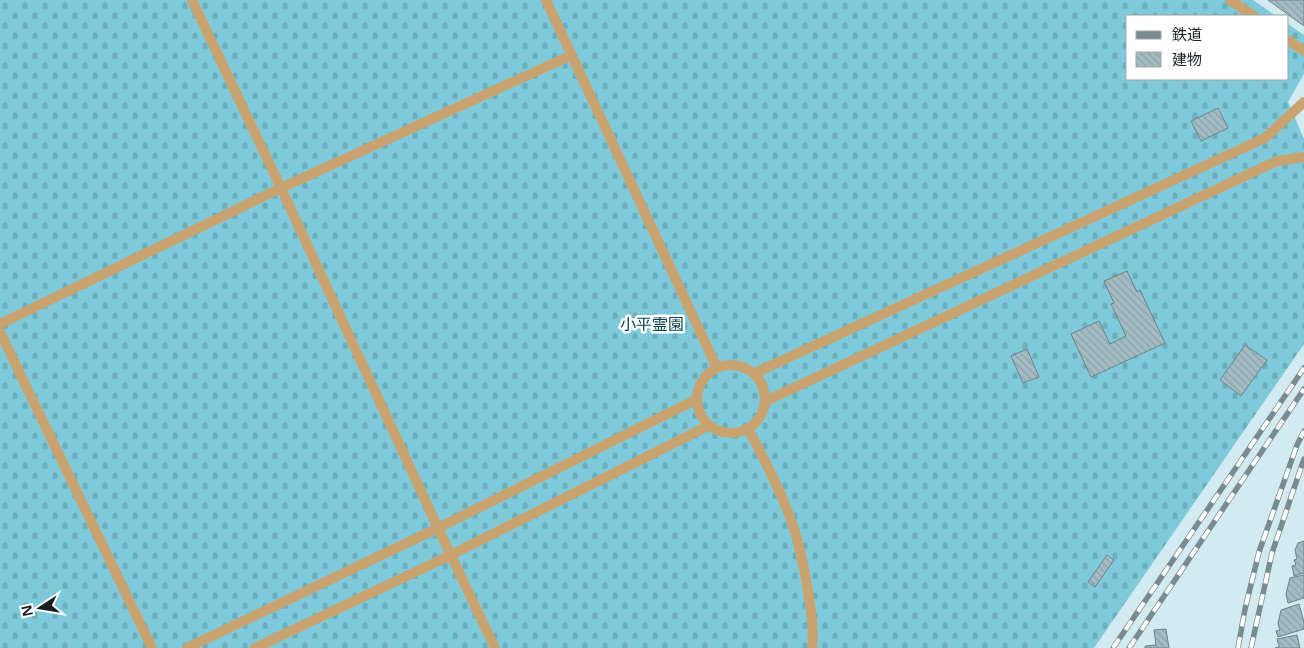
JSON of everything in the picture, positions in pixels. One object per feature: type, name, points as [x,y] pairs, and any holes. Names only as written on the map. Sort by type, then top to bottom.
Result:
[{"type":"lane","points":[[192,0],[495,648]]},
{"type":"lane","points":[[546,0],[717,368]]},
{"type":"lane","points":[[1230,0],[1252,15]]},
{"type":"lane","points":[[1289,41],[1304,51]]},
{"type":"lane","points":[[0,324],[281,188],[572,54]]},
{"type":"lane","points":[[755,373],[1265,138],[1304,102]]},
{"type":"lane","points":[[766,401],[1277,161],[1304,157]]},
{"type":"lane","points":[[0,332],[152,648]]},
{"type":"lane","points":[[727,365],[742,366],[755,373],[763,385],[766,401],[760,418],[748,429],[739,433],[722,433],[708,426],[695,400],[698,384],[707,373],[717,368],[727,365]]},
{"type":"lane","points":[[187,648],[438,528],[695,400]]},
{"type":"lane","points":[[255,648],[451,555],[708,426]]},
{"type":"lane","points":[[748,429],[780,492],[802,556],[812,618],[812,648]]},
{"type":"green space","name":"小平霊園","points":[[0,0],[1253,0],[1275,15],[1126,15],[1126,80],[1289,80],[1289,25],[1304,35],[1304,74],[1288,102],[1304,139],[1304,344],[1094,648],[0,648]]},
{"type":"building","points":[[1268,0],[1304,0],[1304,26]]},
{"type":"building","points":[[1218,108],[1228,128],[1201,141],[1191,121]]},
{"type":"building","points":[[1127,271],[1137,292],[1140,290],[1165,343],[1091,377],[1071,334],[1099,321],[1110,344],[1126,336],[1111,304],[1114,303],[1104,281]]},
{"type":"building","points":[[1245,345],[1267,360],[1241,396],[1220,380]]},
{"type":"building","points":[[1027,349],[1039,377],[1023,383],[1011,356]]},
{"type":"building","points":[[1304,541],[1304,573],[1294,576],[1292,566],[1296,565],[1294,560],[1297,559],[1295,550],[1298,543]]},
{"type":"building","points":[[1107,555],[1114,560],[1095,587],[1088,582]]},
{"type":"building","points":[[1304,575],[1304,598],[1288,603],[1286,594],[1290,578]]},
{"type":"building","points":[[1299,604],[1304,629],[1278,637],[1276,631],[1280,630],[1278,624],[1281,610]]},
{"type":"building","points":[[1166,629],[1169,648],[1145,648],[1145,646],[1156,645],[1154,630]]},
{"type":"building","points":[[1297,635],[1300,648],[1275,648],[1279,647],[1277,639]]},
{"type":"railway","points":[[1113,648],[1304,368]]},
{"type":"railway","points":[[1129,648],[1304,389]]},
{"type":"railway","points":[[1238,648],[1259,552],[1297,445],[1304,431]]},
{"type":"railway","points":[[1251,648],[1272,553],[1304,459]]}]
